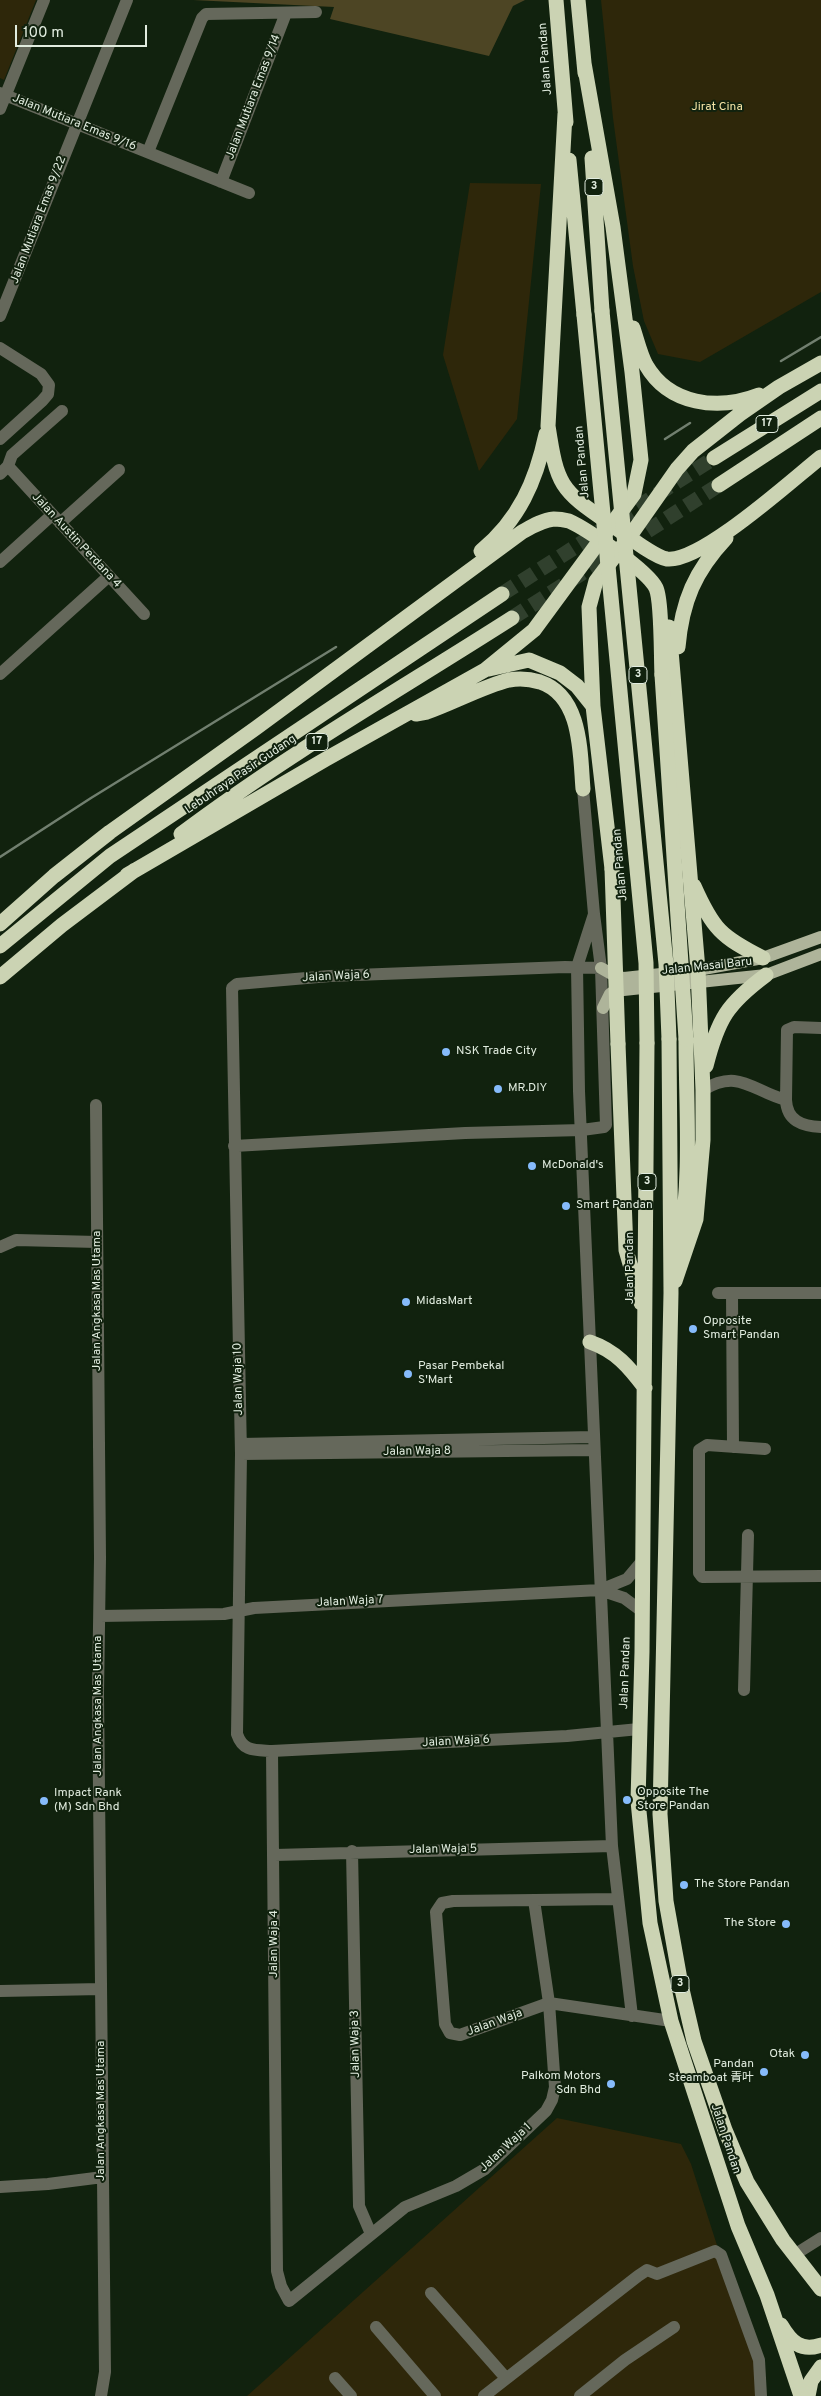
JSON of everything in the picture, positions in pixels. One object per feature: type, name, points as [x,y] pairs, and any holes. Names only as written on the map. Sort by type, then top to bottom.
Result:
[{"type":"highway","name":"Jalan Pandan","points":[[556,0],[565,114],[646,963],[646,1321],[638,1802],[650,1923],[670,2021],[738,2226],[767,2295],[801,2396]]},
{"type":"highway","name":"Jalan Pandan","points":[[578,0],[602,311],[666,964],[669,1038],[671,1293],[660,1814],[666,1901],[680,1985],[694,2040],[725,2130],[748,2182],[782,2240],[820,2288]]},
{"type":"highway","points":[[127,875],[401,716],[485,670],[534,630],[634,494],[641,460],[622,296],[613,227],[584,63]]},
{"type":"highway","points":[[565,114],[548,426],[553,460],[559,479],[579,502],[648,550],[666,559],[680,558],[739,524]]},
{"type":"highway","points":[[622,296],[645,364],[654,376],[674,394],[704,403],[725,403],[749,399],[779,387]]},
{"type":"highway","points":[[646,1321],[626,1250],[612,869],[593,706],[589,607],[596,581],[677,469],[693,451],[722,427],[779,387],[821,363]]},
{"type":"highway","name":"17","points":[[714,458],[821,391]]},
{"type":"highway","name":"17","points":[[719,485],[821,418]]},
{"type":"highway","points":[[351,655],[502,532],[518,511],[534,479],[548,426]]},
{"type":"highway","points":[[676,685],[680,626],[688,595],[698,571],[739,524],[821,457]]},
{"type":"highway","points":[[0,924],[54,876],[110,832],[522,532],[540,522],[553,519],[568,521],[618,552],[642,570],[651,580],[658,596],[666,606],[676,685],[698,977],[703,1086],[703,1140],[696,1219],[671,1293]]},
{"type":"highway","name":"Lebuhraya Pasir Gudang","points":[[0,946],[110,856],[502,594]]},
{"type":"highway","points":[[658,596],[686,1039],[684,1223],[671,1293]]},
{"type":"highway","name":"Lebuhraya Pasir Gudang","points":[[0,977],[62,925],[210,813],[512,618]]},
{"type":"highway","points":[[485,670],[529,660],[560,673],[577,686],[593,706]]},
{"type":"highway","points":[[401,716],[427,712],[509,680],[532,680],[544,683],[562,697],[574,722],[584,789]]},
{"type":"highway","points":[[689,873],[707,916],[723,935],[763,958]]},
{"type":"highway","points":[[703,1086],[721,1020],[741,994],[766,975]]},
{"type":"highway","points":[[590,1342],[606,1348],[623,1360],[645,1388]]},
{"type":"highway","points":[[767,2295],[783,2327],[793,2341],[806,2348],[821,2345]]},
{"type":"highway","points":[[808,2396],[811,2381],[821,2367]]},
{"type":"main road","name":"Jalan Masai Baru","points":[[603,1008],[610,994],[614,991],[698,977],[763,958],[821,937]]},
{"type":"main road","name":"Jalan Masai Baru","points":[[601,968],[617,977],[624,978],[766,975],[821,954]]},
{"type":"street","points":[[0,110],[3,94],[44,0]]},
{"type":"street","name":"Jalan Mutiara Emas 9/22","points":[[0,316],[127,0]]},
{"type":"street","points":[[148,152],[202,18],[206,14],[316,12]]},
{"type":"street","name":"Jalan Mutiara Emas 9/14","points":[[222,182],[286,13]]},
{"type":"street","name":"Jalan Mutiara Emas 9/16","points":[[3,94],[249,193]]},
{"type":"street","points":[[0,348],[41,374],[49,385],[48,394],[42,401],[0,439]]},
{"type":"street","name":"Jalan Austin Perdana 4","points":[[62,410],[12,455],[4,470],[56,519],[144,614]]},
{"type":"street","points":[[0,562],[119,470]]},
{"type":"street","points":[[0,674],[109,576]]},
{"type":"street","points":[[234,1146],[465,1133],[602,1129],[606,1125],[601,968],[594,914],[584,789]]},
{"type":"street","points":[[594,914],[577,968],[585,1248],[612,1846],[632,2016]]},
{"type":"street","points":[[583,949],[591,947],[599,955]]},
{"type":"street","name":"Jalan Waja 6","points":[[234,1146],[232,988],[237,984],[330,976],[601,968]]},
{"type":"street","points":[[821,1028],[794,1027],[787,1030],[787,1105],[794,1120],[802,1125],[821,1127]]},
{"type":"street","points":[[703,1086],[733,1080],[747,1082],[787,1105]]},
{"type":"street","name":"Jalan Angkasa Mas Utama","points":[[96,1105],[100,1616],[98,1704],[105,2372],[101,2396]]},
{"type":"street","name":"Jalan Waja 10","points":[[234,1146],[241,1449],[238,1612]]},
{"type":"street","points":[[0,1247],[16,1240],[97,1242]]},
{"type":"street","points":[[718,1293],[821,1292]]},
{"type":"street","points":[[732,1293],[733,1447]]},
{"type":"street","name":"Jalan Waja 8","points":[[241,1449],[594,1443]]},
{"type":"street","points":[[765,1449],[708,1445],[699,1450],[697,1568],[702,1577],[821,1576]]},
{"type":"street","points":[[744,1690],[748,1535]]},
{"type":"street","name":"Jalan Waja 7","points":[[100,1616],[238,1612],[264,1607],[600,1590],[626,1579],[643,1560]]},
{"type":"street","name":"Jalan Waja 7","points":[[600,1590],[624,1598],[642,1612]]},
{"type":"street","points":[[238,1612],[237,1734],[240,1744],[249,1750],[272,1751]]},
{"type":"street","name":"Jalan Waja 6","points":[[272,1751],[567,1736],[639,1729]]},
{"type":"street","name":"Jalan Waja 4","points":[[272,1751],[275,1855],[277,2271],[281,2286],[289,2302]]},
{"type":"street","name":"Jalan Waja 5","points":[[275,1855],[352,1851],[612,1846]]},
{"type":"street","name":"Jalan Waja 3","points":[[352,1851],[358,2206],[371,2234]]},
{"type":"street","points":[[534,1900],[617,1899]]},
{"type":"street","name":"Jalan Waja","points":[[534,1900],[453,1901],[442,1904],[436,1912],[445,2024],[450,2033],[460,2035],[548,2003],[670,2021]]},
{"type":"street","name":"Jalan Waja 1","points":[[289,2302],[405,2207],[456,2186],[486,2169],[546,2111],[552,2100],[555,2087],[548,2003],[534,1900]]},
{"type":"street","points":[[0,1991],[101,1989]]},
{"type":"street","points":[[0,2187],[48,2184],[103,2177]]},
{"type":"street","points":[[794,2255],[821,2238]]},
{"type":"street","points":[[484,2396],[505,2377],[647,2270],[658,2274],[715,2251],[721,2255],[759,2360],[761,2396]]},
{"type":"street","points":[[431,2293],[505,2377]]},
{"type":"street","points":[[376,2327],[435,2396]]},
{"type":"street","points":[[580,2396],[625,2360],[674,2327]]},
{"type":"street","points":[[335,2378],[351,2396]]},
{"type":"green space","points":[[0,0],[36,0],[4,80],[0,78]]},
{"type":"green space","name":"Jirat Cina","points":[[601,0],[821,0],[821,292],[700,362],[658,354],[644,321],[633,266],[613,118]]},
{"type":"green space","points":[[470,183],[541,184],[517,419],[479,471],[443,355]]},
{"type":"green space","points":[[557,2118],[681,2144],[691,2164],[755,2364],[761,2396],[247,2396]]},
{"type":"shaded area","points":[[193,0],[525,0],[513,6],[489,56],[330,19],[334,7]]},
{"type":"tunnel","points":[[502,594],[714,458]]},
{"type":"tunnel","points":[[512,618],[719,485]]},
{"type":"railway","points":[[781,361],[821,337]]},
{"type":"railway","points":[[665,439],[690,423]]},
{"type":"railway","points":[[0,857],[91,798],[336,647]]},
{"type":"place","name":"NSK Trade City","points":[[446,1052]]},
{"type":"place","name":"MR.DIY","points":[[498,1089]]},
{"type":"place","name":"McDonald's","points":[[532,1166]]},
{"type":"place","name":"Smart Pandan","points":[[566,1206]]},
{"type":"place","name":"MidasMart","points":[[406,1302]]},
{"type":"place","name":"Opposite Smart Pandan","points":[[693,1329]]},
{"type":"place","name":"Pasar Pembekal S'Mart","points":[[408,1374]]},
{"type":"place","name":"Opposite The Store Pandan","points":[[627,1800]]},
{"type":"place","name":"Impact Rank (M) Sdn Bhd","points":[[44,1801]]},
{"type":"place","name":"The Store Pandan","points":[[684,1885]]},
{"type":"place","name":"The Store","points":[[786,1924]]},
{"type":"place","name":"Otak","points":[[805,2055]]},
{"type":"place","name":"Pandan Steamboat 青叶","points":[[764,2072]]},
{"type":"place","name":"Palkom Motors Sdn Bhd","points":[[611,2084]]}]
